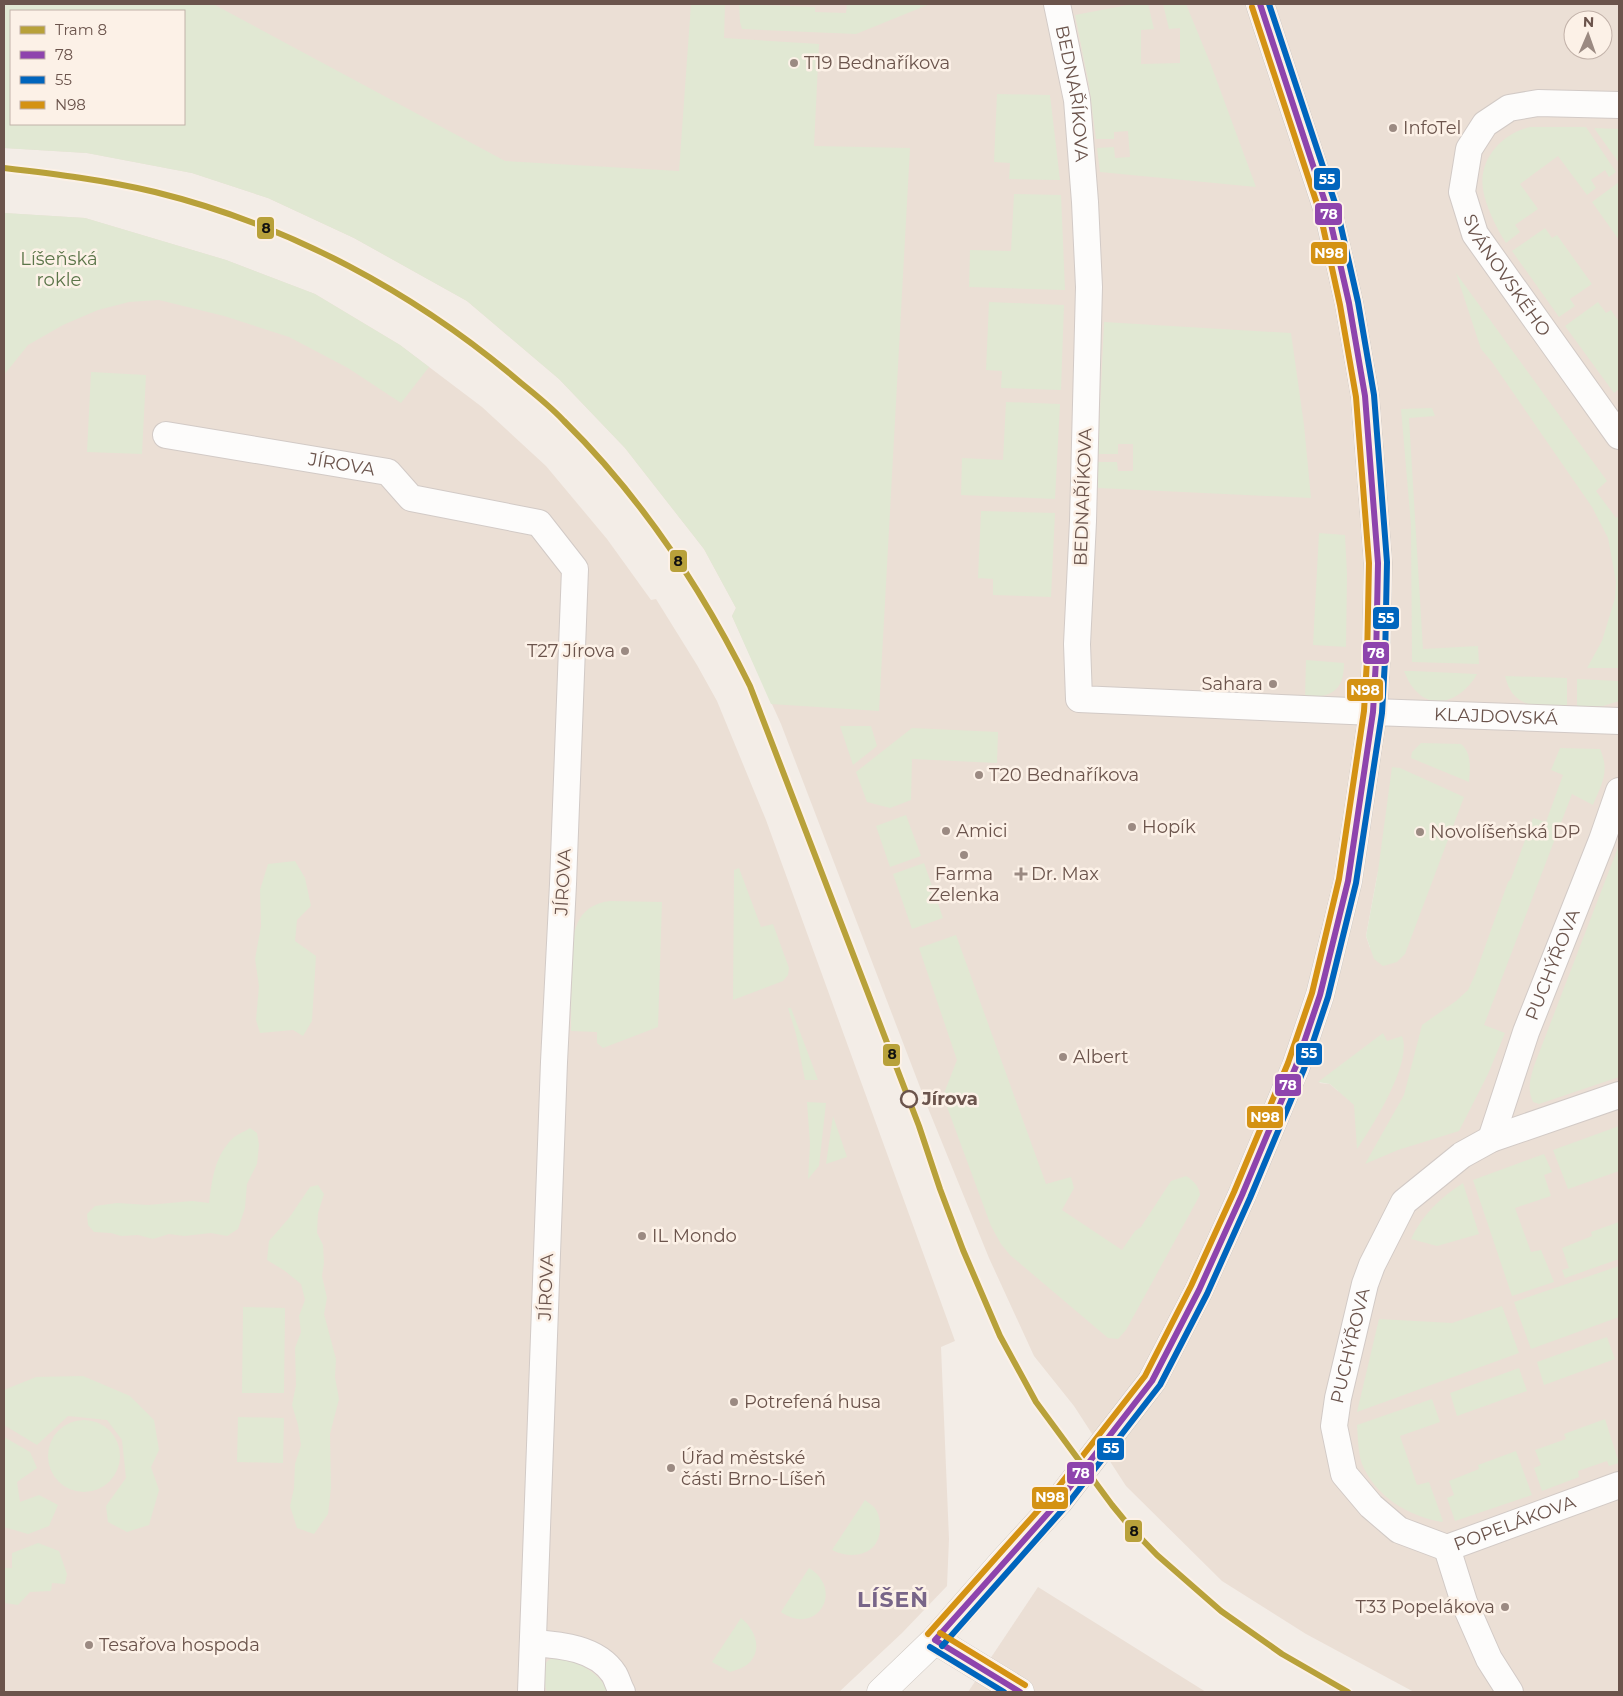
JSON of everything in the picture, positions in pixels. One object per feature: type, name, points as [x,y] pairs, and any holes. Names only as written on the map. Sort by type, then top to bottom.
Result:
[{"type":"street","name":"BEDNAŘÍKOVA","points":[[1057,4],[1078,100],[1089,287],[1083,521],[1077,644],[1079,699],[1372,712]]},
{"type":"street","points":[[881,1692],[935,1640],[1059,1501],[1152,1380],[1199,1290],[1242,1195],[1296,1066],[1320,995],[1348,881],[1372,712],[1376,660],[1378,563],[1365,396],[1349,303],[1328,211],[1260,4]]},
{"type":"street","name":"SVÁNOVSKÉHO","points":[[1619,105],[1538,103],[1509,108],[1484,124],[1469,149],[1462,192],[1476,234],[1619,436]]},
{"type":"street","name":"JÍROVA","points":[[166,435],[388,472],[411,498],[539,523],[575,569],[564,874],[554,1062],[531,1692]]},
{"type":"street","name":"KLAJDOVSKÁ","points":[[1372,712],[1619,721]]},
{"type":"street","name":"PUCHÝŘOVA","points":[[1491,1139],[1526,1032],[1602,840],[1619,791]]},
{"type":"street","name":"PUCHÝŘOVA","points":[[1447,1548],[1399,1530],[1371,1506],[1344,1474],[1334,1426],[1338,1398],[1365,1284],[1372,1265],[1404,1202],[1462,1155],[1491,1139],[1619,1095]]},
{"type":"street","name":"POPELÁKOVA","points":[[1510,1692],[1489,1659],[1464,1602],[1447,1548],[1619,1485]]},
{"type":"street","points":[[935,1640],[1020,1692]]},
{"type":"street","points":[[533,1643],[560,1645],[582,1651],[601,1661],[614,1674],[622,1692]]},
{"type":"shaded area","points":[[4,4],[1619,4],[1619,1692],[1414,1692],[1306,1634],[1222,1581],[1126,1486],[1074,1406],[1034,1356],[989,1258],[928,1108],[781,724],[732,616],[736,608],[704,549],[625,448],[559,379],[467,301],[354,238],[268,198],[192,173],[87,153],[4,148]],"holes":[[[1378,871],[1370,948],[1366,936]],[[1345,1062],[1338,1091],[1330,1084],[1319,1083]]]},
{"type":"shaded area","points":[[4,213],[85,218],[226,260],[315,294],[400,345],[482,407],[546,466],[607,539],[651,600],[656,599],[697,665],[717,701],[766,820],[955,1341],[941,1347],[949,1539],[947,1586],[902,1633],[839,1692],[4,1692]]},
{"type":"shaded area","points":[[1038,1587],[1206,1692],[968,1692]]},
{"type":"green space","points":[[4,4],[213,4],[505,161],[679,171],[691,4],[725,4],[724,38],[819,44],[814,146],[910,148],[879,711],[771,704],[732,616],[736,608],[704,549],[625,448],[559,379],[467,301],[354,238],[268,198],[192,173],[87,153],[4,148]]},
{"type":"green space","points":[[739,4],[815,7],[815,12],[846,13],[847,4],[930,4],[856,34],[742,29]]},
{"type":"green space","points":[[1133,4],[1148,4],[1154,29],[1141,30],[1141,64],[1180,63],[1180,28],[1169,29],[1163,4],[1186,4],[1211,65],[1256,187],[1100,172],[1097,148],[1114,147],[1115,158],[1130,157],[1128,131],[1114,132],[1114,139],[1096,139],[1089,85],[1075,15]]},
{"type":"green space","points":[[997,94],[1050,95],[1060,180],[1009,179],[1010,163],[994,162]]},
{"type":"green space","points":[[1530,127],[1586,127],[1616,172],[1609,177],[1605,170],[1591,180],[1596,188],[1587,195],[1558,156],[1520,184],[1538,209],[1515,225],[1520,232],[1506,243],[1486,202],[1482,178],[1484,168],[1502,141],[1520,130]]},
{"type":"green space","points":[[1594,128],[1619,129],[1619,163]]},
{"type":"green space","points":[[1619,182],[1619,240],[1592,202]]},
{"type":"green space","points":[[1014,194],[1061,195],[1065,290],[969,287],[970,250],[1011,251]]},
{"type":"green space","name":"Líšeňská rokle","points":[[4,213],[85,218],[226,260],[315,294],[400,345],[429,367],[401,403],[348,368],[289,337],[224,316],[159,300],[129,302],[98,310],[63,325],[28,345],[4,375]]},
{"type":"green space","points":[[1545,228],[1552,238],[1557,235],[1592,284],[1570,299],[1575,306],[1559,317],[1512,251]]},
{"type":"green space","points":[[1456,273],[1607,481],[1596,491],[1616,518],[1619,516],[1619,668],[1587,668],[1602,641],[1615,598],[1616,582],[1608,538],[1592,507],[1492,362],[1481,349]]},
{"type":"green space","points":[[989,302],[1064,305],[1061,390],[1001,388],[1002,371],[986,370]]},
{"type":"green space","points":[[1598,302],[1606,313],[1611,310],[1619,322],[1619,389],[1614,393],[1565,326]]},
{"type":"green space","points":[[1104,322],[1291,333],[1304,425],[1311,498],[1098,488],[1098,462],[1117,462],[1118,471],[1133,471],[1133,444],[1118,444],[1118,454],[1098,454]]},
{"type":"green space","points":[[91,372],[146,375],[142,454],[87,452]]},
{"type":"green space","points":[[1006,402],[1060,404],[1055,499],[961,495],[962,458],[1003,460]]},
{"type":"green space","points":[[1432,408],[1435,416],[1409,418],[1423,649],[1478,646],[1479,664],[1412,662],[1411,525],[1401,409]]},
{"type":"green space","points":[[981,511],[1055,513],[1051,597],[993,595],[993,579],[978,578]]},
{"type":"green space","points":[[1319,533],[1345,535],[1347,574],[1346,647],[1313,645]]},
{"type":"green space","points":[[1306,660],[1344,663],[1342,680],[1339,686],[1329,694],[1305,697]]},
{"type":"green space","points":[[1404,671],[1477,674],[1472,682],[1458,695],[1450,699],[1433,701],[1416,691],[1410,684]]},
{"type":"green space","points":[[1505,676],[1567,678],[1567,707],[1537,706],[1520,700],[1509,687]]},
{"type":"green space","points":[[1577,679],[1619,681],[1619,701],[1603,706],[1577,707]]},
{"type":"green space","points":[[840,726],[871,726],[877,746],[853,765]]},
{"type":"green space","points":[[912,728],[998,732],[997,763],[912,759],[911,800],[890,808],[867,802],[856,772]]},
{"type":"green space","points":[[1421,743],[1461,744],[1469,757],[1469,782],[1411,758],[1412,752]]},
{"type":"green space","points":[[1560,748],[1600,749],[1605,771],[1604,777],[1593,805],[1572,794],[1484,1025],[1505,1033],[1488,1074],[1459,1131],[1398,1150],[1365,1164],[1404,1095],[1422,1025],[1468,990],[1533,818],[1546,822],[1563,775],[1551,770]]},
{"type":"green space","points":[[1392,767],[1400,768],[1464,797],[1405,954],[1397,962],[1383,966],[1374,959],[1366,936],[1378,871]]},
{"type":"green space","points":[[906,815],[921,856],[890,867],[876,826]]},
{"type":"green space","points":[[1619,845],[1619,1077],[1539,1104],[1533,1102],[1530,1093],[1530,1080],[1534,1066]]},
{"type":"green space","points":[[295,861],[305,878],[311,906],[297,920],[295,941],[316,956],[312,1021],[303,1036],[293,1030],[260,1033],[256,1020],[259,986],[255,959],[261,926],[260,890],[268,864]]},
{"type":"green space","points":[[924,863],[943,918],[912,929],[893,874]]},
{"type":"green space","points":[[739,868],[761,927],[773,924],[789,968],[788,975],[783,981],[733,1000],[734,870]]},
{"type":"green space","points":[[610,901],[662,902],[658,1027],[603,1048],[597,1043],[597,1032],[571,1031],[572,951],[573,939],[580,918],[587,910],[597,904]]},
{"type":"green space","points":[[956,935],[1046,1184],[1071,1177],[1074,1188],[1062,1210],[1122,1250],[1135,1231],[1141,1227],[1171,1181],[1186,1176],[1197,1186],[1200,1195],[1126,1330],[1118,1339],[1108,1338],[1010,1255],[991,1226],[943,1096],[957,1060],[919,948]]},
{"type":"green space","points":[[788,1008],[791,1008],[818,1080],[805,1080],[796,1034]]},
{"type":"green space","points":[[1383,1033],[1387,1041],[1402,1036],[1404,1047],[1402,1062],[1381,1110],[1357,1149],[1354,1105],[1330,1084],[1318,1082]]},
{"type":"green space","points":[[807,1102],[826,1103],[819,1166],[808,1179],[810,1144]]},
{"type":"green space","points":[[833,1116],[847,1157],[826,1164]]},
{"type":"green space","points":[[1619,1126],[1619,1171],[1568,1189],[1553,1150]]},
{"type":"green space","points":[[250,1128],[257,1133],[259,1145],[257,1164],[247,1184],[245,1208],[238,1229],[227,1236],[211,1233],[184,1236],[169,1234],[153,1239],[138,1235],[121,1236],[111,1233],[94,1232],[88,1225],[87,1214],[95,1206],[117,1203],[148,1205],[192,1201],[209,1203],[211,1187],[220,1155],[232,1139]]},
{"type":"green space","points":[[1544,1154],[1552,1172],[1544,1175],[1551,1196],[1515,1208],[1531,1252],[1541,1250],[1554,1282],[1512,1296],[1473,1180]]},
{"type":"green space","points":[[1463,1183],[1479,1234],[1437,1246],[1411,1239],[1433,1207]]},
{"type":"green space","points":[[318,1185],[324,1194],[318,1213],[317,1233],[323,1245],[324,1263],[322,1276],[327,1298],[324,1314],[336,1359],[335,1377],[339,1399],[330,1434],[331,1488],[328,1514],[314,1534],[297,1528],[290,1506],[294,1488],[295,1464],[301,1445],[292,1405],[296,1385],[295,1348],[301,1332],[299,1316],[305,1300],[301,1284],[267,1260],[269,1241],[289,1218],[310,1187]]},
{"type":"green space","points":[[1619,1222],[1619,1259],[1565,1278],[1562,1270],[1569,1268],[1562,1248],[1592,1236],[1591,1232]]},
{"type":"green space","points":[[1619,1266],[1619,1317],[1531,1349],[1514,1302]]},
{"type":"green space","points":[[1502,1306],[1519,1353],[1357,1412],[1379,1319],[1452,1323]]},
{"type":"green space","points":[[243,1307],[285,1308],[284,1393],[242,1393]]},
{"type":"green space","points":[[1607,1337],[1615,1359],[1544,1385],[1537,1362]]},
{"type":"green space","points":[[1519,1368],[1527,1391],[1457,1416],[1450,1393]]},
{"type":"green space","points":[[83,1376],[130,1396],[154,1420],[159,1450],[151,1467],[159,1490],[149,1525],[127,1532],[108,1522],[106,1506],[126,1478],[122,1440],[107,1420],[68,1416],[37,1445],[4,1425],[4,1390],[36,1377]]},
{"type":"green space","points":[[1432,1399],[1440,1422],[1400,1436],[1417,1485],[1429,1482],[1442,1522],[1405,1510],[1384,1495],[1368,1476],[1362,1464],[1358,1440],[1357,1425]]},
{"type":"green space","points":[[238,1417],[284,1418],[283,1463],[237,1462]]},
{"type":"green space","points":[[1605,1419],[1619,1463],[1609,1466],[1607,1461],[1578,1471],[1579,1477],[1542,1491],[1534,1468],[1541,1465],[1535,1450],[1566,1439],[1564,1434]]},
{"type":"green space","points":[[84,1420],[104,1426],[114,1436],[120,1456],[114,1476],[104,1486],[84,1492],[64,1486],[54,1476],[48,1456],[54,1436],[64,1426]]},
{"type":"green space","points":[[4,1437],[30,1452],[37,1468],[17,1482],[20,1502],[39,1495],[58,1505],[49,1526],[28,1534],[4,1527]]},
{"type":"green space","points":[[1516,1451],[1532,1495],[1455,1521],[1447,1498],[1454,1495],[1449,1481],[1479,1469],[1478,1465]]},
{"type":"green space","points":[[865,1500],[874,1507],[879,1518],[879,1536],[876,1543],[865,1553],[857,1555],[849,1555],[832,1550]]},
{"type":"green space","points":[[38,1543],[59,1551],[67,1574],[65,1584],[52,1583],[51,1591],[30,1592],[18,1605],[4,1603],[4,1568],[12,1568],[12,1553]]},
{"type":"green space","points":[[809,1568],[820,1577],[825,1588],[822,1608],[815,1615],[806,1619],[794,1618],[781,1612]]},
{"type":"green space","points":[[741,1618],[750,1628],[756,1639],[756,1652],[747,1665],[730,1672],[712,1662]]},
{"type":"green space","points":[[558,1656],[594,1673],[609,1692],[547,1692],[543,1681],[544,1666],[552,1658]]},
{"type":"tram line","name":"8","points":[[4,168],[99,181],[155,192],[205,206],[254,223],[302,243],[349,266],[394,292],[481,350],[543,401],[592,450],[619,481],[668,546],[712,614],[750,686],[919,1126],[963,1250],[1000,1336],[1036,1402],[1112,1505],[1157,1555],[1221,1611],[1282,1654],[1348,1692]]},
{"type":"transit line","name":"78","points":[[935,1640],[1059,1501],[1152,1381],[1199,1290],[1242,1195],[1296,1066],[1320,995],[1348,881],[1373,712],[1376,660],[1378,563],[1365,396],[1349,303],[1328,211],[1260,4]]},
{"type":"transit line","name":"55","points":[[942,1646],[1066,1506],[1160,1385],[1207,1294],[1304,1069],[1328,997],[1356,883],[1382,713],[1385,660],[1387,562],[1374,395],[1358,302],[1337,209],[1269,4]]},
{"type":"transit line","name":"N98","points":[[928,1634],[1052,1495],[1145,1376],[1191,1286],[1234,1192],[1288,1063],[1312,993],[1339,879],[1364,711],[1367,660],[1369,563],[1356,397],[1340,305],[1320,213],[1252,7]]},
{"type":"transit line","name":"N98","points":[[940,1633],[1025,1685]]},
{"type":"transit line","name":"78","points":[[935,1640],[1020,1692]]},
{"type":"transit line","name":"55","points":[[930,1647],[1004,1692]]},
{"type":"place","name":"T19 Bednaříkova","points":[[794,63]]},
{"type":"place","name":"InfoTel","points":[[1393,128]]},
{"type":"place","name":"T27 Jírova","points":[[625,651]]},
{"type":"place","name":"Sahara","points":[[1273,684]]},
{"type":"place","name":"T20 Bednaříkova","points":[[979,775]]},
{"type":"place","name":"Hopík","points":[[1132,827]]},
{"type":"place","name":"Amici","points":[[946,831]]},
{"type":"place","name":"Novolíšeňská DP","points":[[1420,832]]},
{"type":"place","name":"Farma Zelenka","points":[[964,855]]},
{"type":"place","name":"Dr. Max","points":[[1021,874]]},
{"type":"place","name":"Albert","points":[[1063,1057]]},
{"type":"place","name":"Jírova","points":[[909,1099]]},
{"type":"place","name":"IL Mondo","points":[[642,1236]]},
{"type":"place","name":"Potrefená husa","points":[[734,1402]]},
{"type":"place","name":"Úřad městské části Brno-Líšeň","points":[[671,1468]]},
{"type":"place","name":"T33 Popelákova","points":[[1505,1607]]},
{"type":"place","name":"Tesařova hospoda","points":[[89,1645]]},
{"type":"district","name":"LÍŠEŇ","points":[[893,1599]]}]
